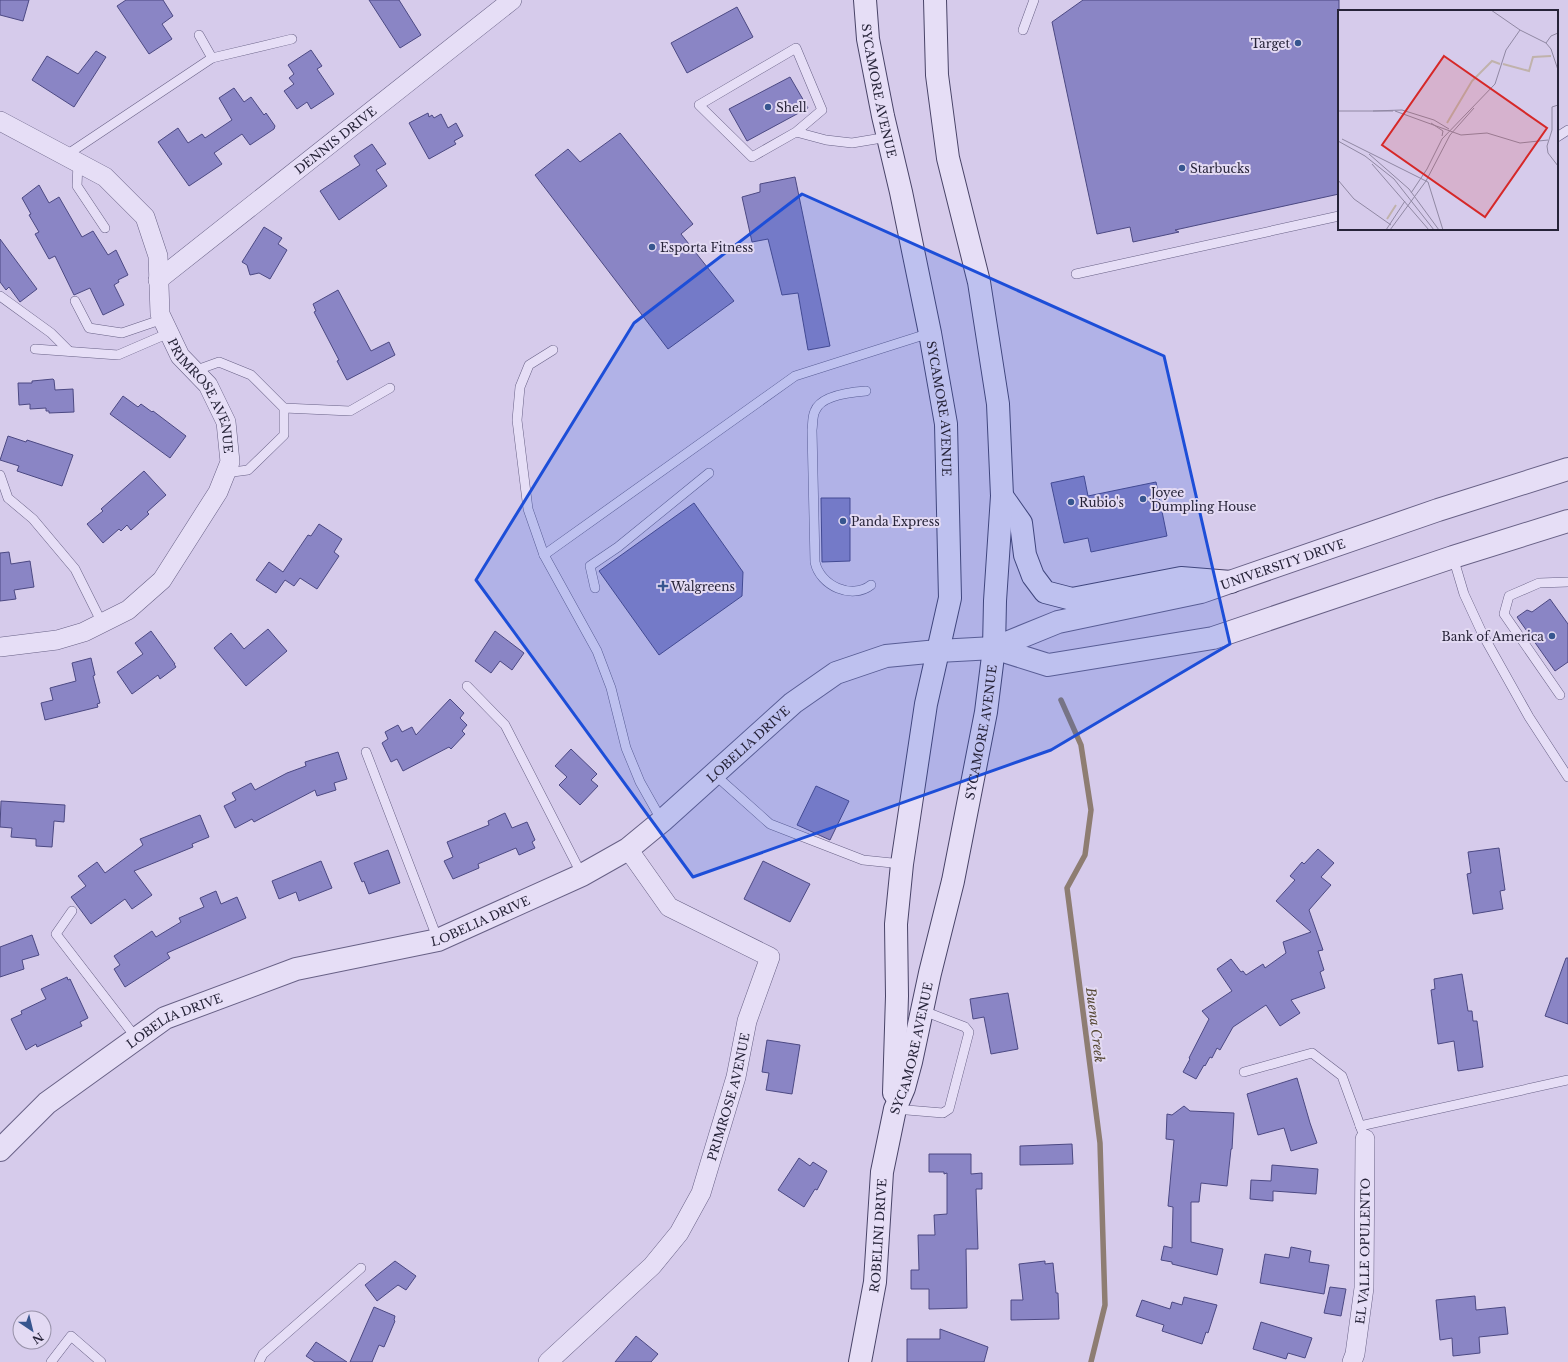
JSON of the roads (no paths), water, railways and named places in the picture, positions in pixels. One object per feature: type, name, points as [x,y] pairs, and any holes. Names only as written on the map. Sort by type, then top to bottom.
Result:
[{"type":"main road","name":"SYCAMORE AVENUE","points":[[865,0],[868,39],[930,333],[947,432],[950,598],[926,704],[902,864],[896,924],[895,1109]]},
{"type":"main road","name":"SYCAMORE AVENUE","points":[[895,1109],[904,1088],[911,1062],[921,1010],[953,881],[986,712],[994,648],[995,601],[1002,496],[998,404],[979,282],[948,158],[937,75],[935,0]]},
{"type":"main road","name":"UNIVERSITY DRIVE","points":[[938,651],[994,648],[1058,622],[1201,592],[1438,510],[1568,469]]},
{"type":"main road","points":[[1002,496],[1021,523],[1025,555],[1033,576],[1045,592],[1072,599],[1181,578],[1232,582]]},
{"type":"main road","name":"UNIVERSITY DRIVE","points":[[994,648],[1048,665],[1214,638],[1453,557],[1568,521]]},
{"type":"main road","name":"LOBELIA DRIVE","points":[[0,1150],[47,1103],[165,1018],[296,970],[438,940],[582,875],[628,849],[662,821],[793,703],[836,673],[886,656],[938,651]]},
{"type":"main road","name":"ROBELINI DRIVE","points":[[860,1362],[875,1282],[882,1172],[895,1109]]},
{"type":"street","name":"DENNIS DRIVE","points":[[158,280],[512,0]]},
{"type":"street","name":"PRIMROSE AVENUE","points":[[0,121],[105,177],[145,217],[158,256],[160,314],[180,356],[208,385],[226,422],[230,462],[218,492],[162,580],[128,610],[84,632],[57,640],[0,647]]},
{"type":"street","name":"PRIMROSE AVENUE","points":[[554,1360],[652,1266],[679,1233],[701,1193],[736,1077],[747,1021],[770,956],[669,907],[628,849]]},
{"type":"street","name":"EL VALLE OPULENTO","points":[[1352,1362],[1355,1354],[1364,1288],[1363,1132]]},
{"type":"lane","points":[[1023,30],[1034,0]]},
{"type":"lane","points":[[199,35],[212,58]]},
{"type":"lane","points":[[105,228],[77,186],[71,159],[212,58],[292,39]]},
{"type":"lane","points":[[796,132],[822,110],[796,48],[699,105],[752,157],[796,132],[826,140],[852,143],[888,137]]},
{"type":"lane","points":[[1558,136],[1568,130]]},
{"type":"lane","points":[[1076,274],[1338,216]]},
{"type":"lane","points":[[0,296],[51,333],[69,351]]},
{"type":"lane","points":[[75,301],[89,328],[122,333],[166,326]]},
{"type":"lane","points":[[34,349],[118,354],[166,326]]},
{"type":"lane","points":[[544,555],[795,376],[930,333]]},
{"type":"lane","points":[[553,350],[529,365],[520,387],[517,420],[528,509],[544,555],[597,651],[612,688],[626,748],[640,782],[662,821]]},
{"type":"lane","points":[[194,371],[219,362],[251,375],[284,408],[350,411],[390,388]]},
{"type":"lane","points":[[866,391],[848,392],[826,400],[819,404],[815,411],[812,430],[815,562],[819,574],[835,587],[846,590],[861,590],[871,584]]},
{"type":"lane","points":[[225,473],[248,470],[284,435],[284,408]]},
{"type":"lane","points":[[595,588],[590,566],[618,547],[709,473]]},
{"type":"lane","points":[[0,475],[8,498],[33,519],[75,569],[102,623]]},
{"type":"lane","points":[[1453,557],[1464,594],[1483,635],[1529,717],[1568,777]]},
{"type":"lane","points":[[1560,695],[1504,614],[1509,596],[1539,583],[1568,582]]},
{"type":"lane","points":[[467,686],[504,725],[582,875]]},
{"type":"lane","points":[[366,752],[438,940]]},
{"type":"lane","points":[[714,774],[770,824],[862,860],[902,864]]},
{"type":"lane","points":[[72,912],[56,934],[137,1039]]},
{"type":"lane","points":[[895,1109],[943,1113],[949,1109],[969,1032],[965,1027],[921,1010]]},
{"type":"lane","points":[[1244,1072],[1312,1053],[1342,1076],[1363,1132],[1568,1080]]},
{"type":"lane","points":[[259,1362],[263,1354],[361,1268]]},
{"type":"lane","points":[[51,1362],[71,1336],[101,1362]]},
{"type":"waterway","name":"Buena Creek","points":[[1061,700],[1081,745],[1091,810],[1085,855],[1067,888],[1100,1143],[1105,1305],[1091,1362]]},
{"type":"place","name":"Target","points":[[1298,43]]},
{"type":"place","name":"Shell","points":[[768,107]]},
{"type":"place","name":"Starbucks","points":[[1182,168]]},
{"type":"place","name":"Esporta Fitness","points":[[652,247]]},
{"type":"place","name":"Joyee Dumpling House","points":[[1143,499]]},
{"type":"place","name":"Rubio's","points":[[1071,502]]},
{"type":"place","name":"Panda Express","points":[[843,521]]},
{"type":"place","name":"Walgreens","points":[[663,586]]},
{"type":"place","name":"Bank of America","points":[[1552,636]]}]
